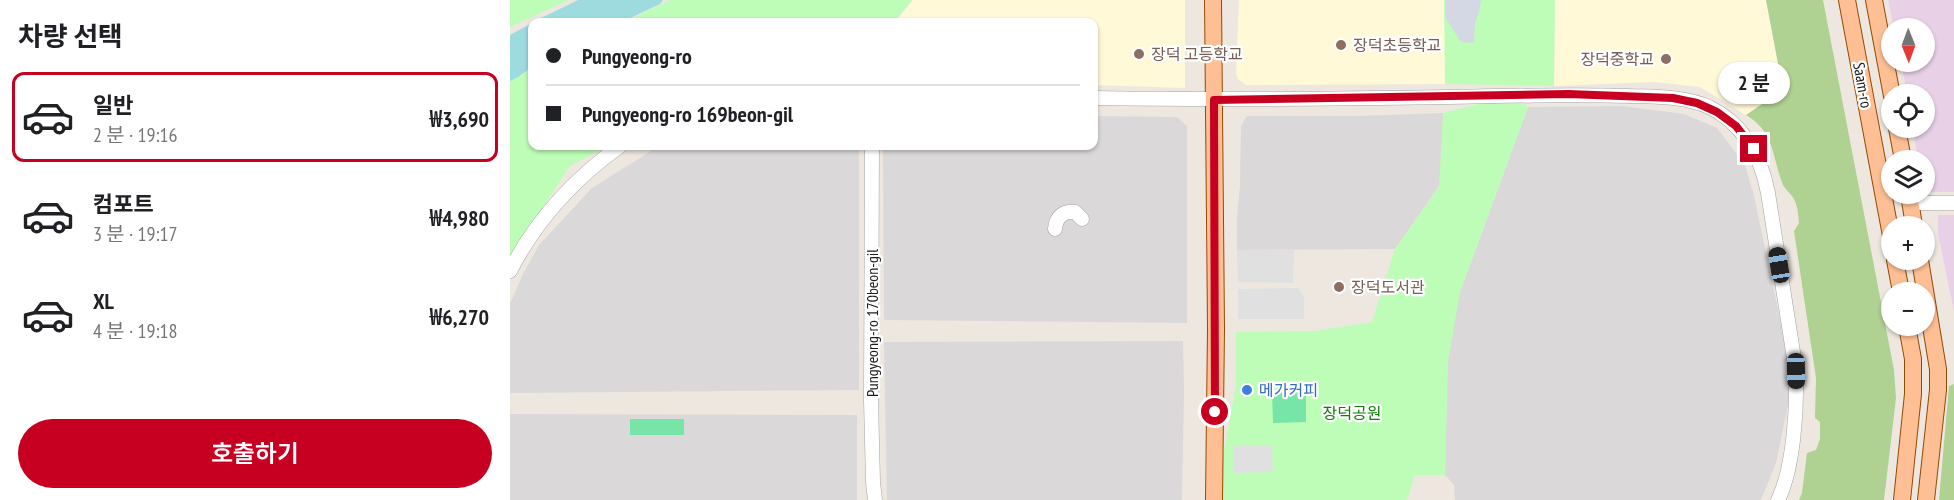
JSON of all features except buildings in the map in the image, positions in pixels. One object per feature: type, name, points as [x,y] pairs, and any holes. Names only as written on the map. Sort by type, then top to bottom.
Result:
[{"type":"main road","points":[[1214,0],[1216,328],[1214,500]]},
{"type":"main road","name":"Saam-ro","points":[[1847,0],[1887,216]]},
{"type":"main road","name":"Saam-ro","points":[[1874,0],[1890,84]]},
{"type":"main road","points":[[1922,270],[1938,369],[1938,390],[1926,500]]},
{"type":"main road","points":[[1902,500],[1913,394],[1913,359],[1909,336]]},
{"type":"street","points":[[1098,98],[1214,100],[1568,94],[1673,98],[1709,108],[1736,126],[1754,149],[1765,180],[1796,371],[1796,397],[1788,466],[1778,500]]},
{"type":"street","points":[[510,271],[541,221],[560,197],[602,158],[614,150]]},
{"type":"street","name":"Pungyeong-ro 170beon-gil","points":[[872,150],[871,400],[875,500]]},
{"type":"street","points":[[1935,200],[1954,202]]},
{"type":"street","points":[[1055,229],[1061,214],[1075,212],[1082,219]]},
{"type":"shaded area","name":"장덕 고등학교","points":[[913,0],[1185,0],[1185,88],[1098,85],[1098,18],[898,18]]},
{"type":"shaded area","name":"장덕초등학교","points":[[1239,0],[1445,0],[1445,84],[1246,85],[1238,79],[1236,74]]},
{"type":"shaded area","points":[[1445,0],[1481,0],[1475,23],[1474,43],[1461,42],[1445,17]]},
{"type":"shaded area","name":"장덕중학교","points":[[1555,0],[1766,0],[1783,90],[1746,115],[1700,87],[1654,82],[1554,86]]},
{"type":"shaded area","points":[[1888,0],[1954,0],[1954,192],[1935,192],[1935,150],[1916,150],[1915,138],[1935,138],[1935,84],[1905,84],[1903,72],[1935,72],[1935,18],[1892,18]]},
{"type":"shaded area","points":[[1622,106],[1684,114],[1717,128],[1745,165],[1754,196],[1793,381],[1776,463],[1761,500],[1455,500],[1454,485],[1445,475],[1448,338],[1460,292],[1528,107]]},
{"type":"shaded area","points":[[1443,113],[1444,179],[1395,249],[1237,250],[1241,126],[1247,116]]},
{"type":"shaded area","points":[[1098,116],[1177,117],[1187,126],[1187,323],[884,320],[883,150],[1098,150]]},
{"type":"shaded area","points":[[653,150],[859,150],[859,390],[510,393],[510,304],[539,245],[592,188]]},
{"type":"shaded area","points":[[1938,215],[1954,215],[1954,311],[1938,234]]},
{"type":"shaded area","points":[[1294,249],[1293,283],[1238,282],[1237,250]]},
{"type":"shaded area","points":[[1298,288],[1304,297],[1304,319],[1238,319],[1238,289]]},
{"type":"shaded area","points":[[1183,341],[1182,500],[887,500],[884,342]]},
{"type":"shaded area","points":[[510,414],[857,415],[857,500],[510,500]]},
{"type":"shaded area","points":[[1234,445],[1272,445],[1273,472],[1234,473]]},
{"type":"green space","points":[[510,0],[569,0],[528,18],[510,27]]},
{"type":"green space","points":[[670,0],[912,0],[897,18],[633,18]]},
{"type":"green space","points":[[1444,0],[1555,0],[1554,86],[1445,84]]},
{"type":"green space","points":[[1766,0],[1823,0],[1881,302],[1881,336],[1887,336],[1894,370],[1896,398],[1884,500],[1799,500],[1807,453],[1816,450],[1820,439],[1820,422],[1815,418],[1816,378],[1794,231],[1799,223],[1798,212],[1794,199],[1783,185],[1768,137],[1746,115],[1783,90]]},
{"type":"green space","points":[[528,71],[528,150],[601,150],[570,166],[510,257],[510,80]]},
{"type":"green space","name":"장덕공원","points":[[1513,95],[1528,107],[1460,292],[1448,362],[1445,475],[1415,475],[1407,500],[1218,500],[1218,483],[1236,385],[1236,332],[1314,331],[1372,322],[1395,249],[1439,187],[1443,113]]},
{"type":"green space","points":[[1954,384],[1954,500],[1939,500],[1949,386]]},
{"type":"green space","points":[[1272,392],[1306,392],[1306,422],[1273,423]]},
{"type":"green space","points":[[630,419],[684,419],[684,435],[630,435]]},
{"type":"water","points":[[578,0],[663,0],[660,4],[630,18],[541,18]]},
{"type":"water","points":[[528,25],[528,70],[510,81],[510,35]]},
{"type":"place","name":"장덕초등학교","points":[[1341,45]]},
{"type":"place","name":"장덕 고등학교","points":[[1139,54]]},
{"type":"place","name":"장덕중학교","points":[[1666,59]]},
{"type":"place","name":"장덕도서관","points":[[1339,287]]},
{"type":"place","name":"메가커피","points":[[1247,390]]},
{"type":"route","points":[[1215,412],[1214,100],[1568,94],[1673,98],[1697,103],[1717,112],[1736,126],[1754,149]]}]
